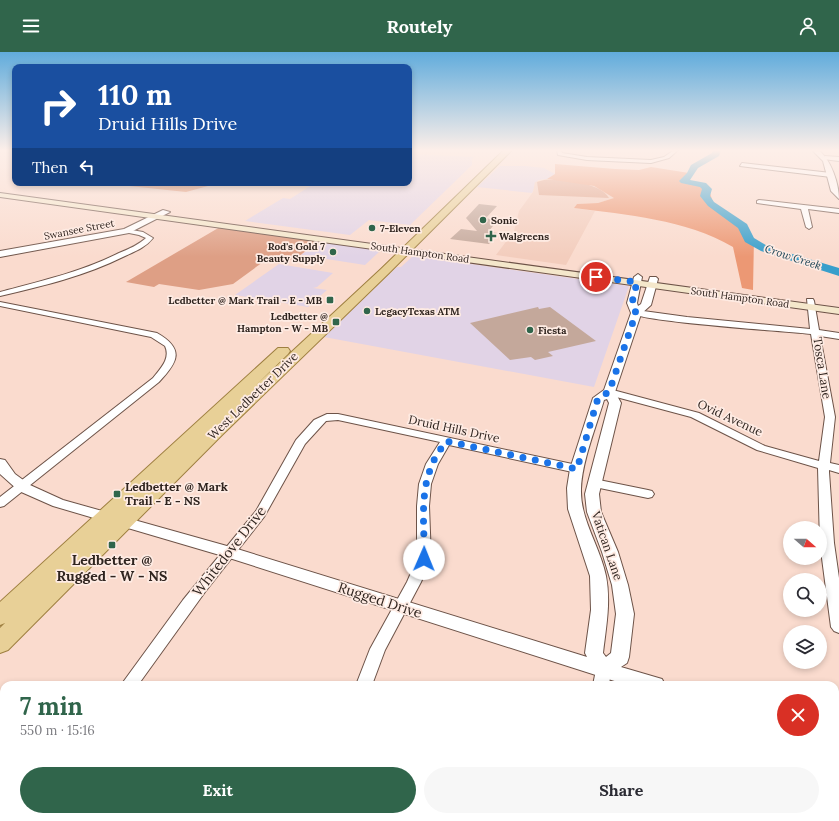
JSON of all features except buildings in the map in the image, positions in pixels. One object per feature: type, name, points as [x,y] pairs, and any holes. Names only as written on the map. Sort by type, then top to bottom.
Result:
[{"type":"main road","name":"West Ledbetter Drive","points":[[403,247],[440,205],[461,186]]},
{"type":"main road","name":"West Ledbetter Drive","points":[[0,616],[114,519],[403,247],[451,206],[471,186]]},
{"type":"main road","name":"South Hampton Road","points":[[0,191],[96,206]]},
{"type":"main road","name":"South Hampton Road","points":[[0,195],[162,214],[811,304],[839,305]]},
{"type":"main road","points":[[440,205],[451,206]]},
{"type":"main road","name":"South Hampton Road","points":[[811,304],[839,311]]},
{"type":"main road","name":"West Ledbetter Drive","points":[[0,643],[114,519]]},
{"type":"street","points":[[833,186],[839,197]]},
{"type":"street","points":[[759,202],[839,211]]},
{"type":"street","points":[[804,207],[808,227]]},
{"type":"street","name":"Swansee Street","points":[[0,254],[126,231],[162,214]]},
{"type":"street","points":[[0,294],[63,278],[101,265],[142,245],[150,238],[141,233],[126,231]]},
{"type":"street","name":"Vatican Lane","points":[[636,313],[632,303],[638,280]]},
{"type":"street","name":"Vatican Lane","points":[[602,678],[594,653],[600,610],[598,576],[575,509],[574,488],[577,469],[598,398],[609,392],[636,313],[646,306],[652,282]]},
{"type":"street","points":[[0,304],[154,335],[164,340],[171,348],[173,355],[171,362],[156,380],[0,503]]},
{"type":"street","name":"Tosca Lane","points":[[811,304],[830,421],[824,466],[827,543],[839,627]]},
{"type":"street","points":[[636,313],[679,320],[752,324],[839,336]]},
{"type":"street","name":"Vatican Lane","points":[[602,678],[620,657],[625,614],[620,585],[610,552],[594,512],[592,494],[615,403],[609,392]]},
{"type":"street","name":"Ovid Avenue","points":[[609,392],[695,415],[761,448],[796,459],[839,469]]},
{"type":"street","name":"Druid Hills Drive","points":[[326,417],[338,417],[577,469]]},
{"type":"street","name":"Whitedove Drive","points":[[132,681],[174,621],[259,515],[302,442],[318,422],[326,417]]},
{"type":"street","points":[[366,681],[378,649],[414,582],[424,559],[423,506],[425,484],[432,464],[446,441]]},
{"type":"street","name":"Rugged Drive","points":[[0,463],[5,472],[22,486],[35,494],[58,503],[228,552],[400,606],[602,678],[625,681]]},
{"type":"street","points":[[577,469],[594,482],[648,494]]},
{"type":"shaded area","points":[[129,186],[208,186],[186,192]]},
{"type":"shaded area","points":[[310,186],[450,186],[410,225],[369,220],[350,235],[245,221],[283,198],[290,199]]},
{"type":"shaded area","points":[[478,186],[535,186],[532,193],[477,187]]},
{"type":"shaded area","points":[[534,186],[593,186],[615,198],[598,203],[577,204],[574,208],[595,211],[566,265],[496,255],[514,231],[519,211],[533,192]]},
{"type":"shaded area","points":[[538,186],[591,186],[597,188],[609,198],[539,195]]},
{"type":"shaded area","points":[[594,186],[708,186],[714,206],[740,223],[747,237],[754,238],[753,290],[742,288],[733,247],[715,238],[676,224],[635,216],[574,208],[577,204],[598,203],[614,198]]},
{"type":"shaded area","points":[[220,227],[319,241],[294,260],[285,259],[279,264],[263,262],[233,284],[199,290],[159,284],[154,287],[126,282]]},
{"type":"shaded area","points":[[319,241],[378,249],[380,251],[365,265],[301,255]]},
{"type":"shaded area","points":[[413,256],[629,286],[594,387],[324,337],[397,267],[401,267]]},
{"type":"shaded area","points":[[279,264],[333,273],[317,287],[313,288],[327,290],[308,307],[235,295]]},
{"type":"waterway","name":"Crow Creek","points":[[704,186],[707,189],[705,196],[711,204],[743,226],[749,240],[765,249],[839,272]]},
{"type":"place","name":"Sonic","points":[[483,220]]},
{"type":"place","name":"7-Eleven","points":[[372,228]]},
{"type":"place","name":"Walgreens","points":[[491,236]]},
{"type":"place","name":"Rod's Gold 7 Beauty Supply","points":[[333,252]]},
{"type":"place","name":"Ledbetter @ Mark Trail - E - MB","points":[[330,300]]},
{"type":"place","name":"LegacyTexas ATM","points":[[367,311]]},
{"type":"place","name":"Ledbetter @ Hampton - W - MB","points":[[336,322]]},
{"type":"place","name":"Fiesta","points":[[530,330]]},
{"type":"place","name":"Ledbetter @ Mark Trail - E - NS","points":[[117,494]]},
{"type":"place","name":"Ledbetter @ Rugged - W - NS","points":[[112,545]]},
{"type":"route","points":[[424,559],[423,506],[425,484],[432,464],[446,441],[577,469],[598,398],[609,392],[636,313],[632,303],[637,282],[596,277]]}]
